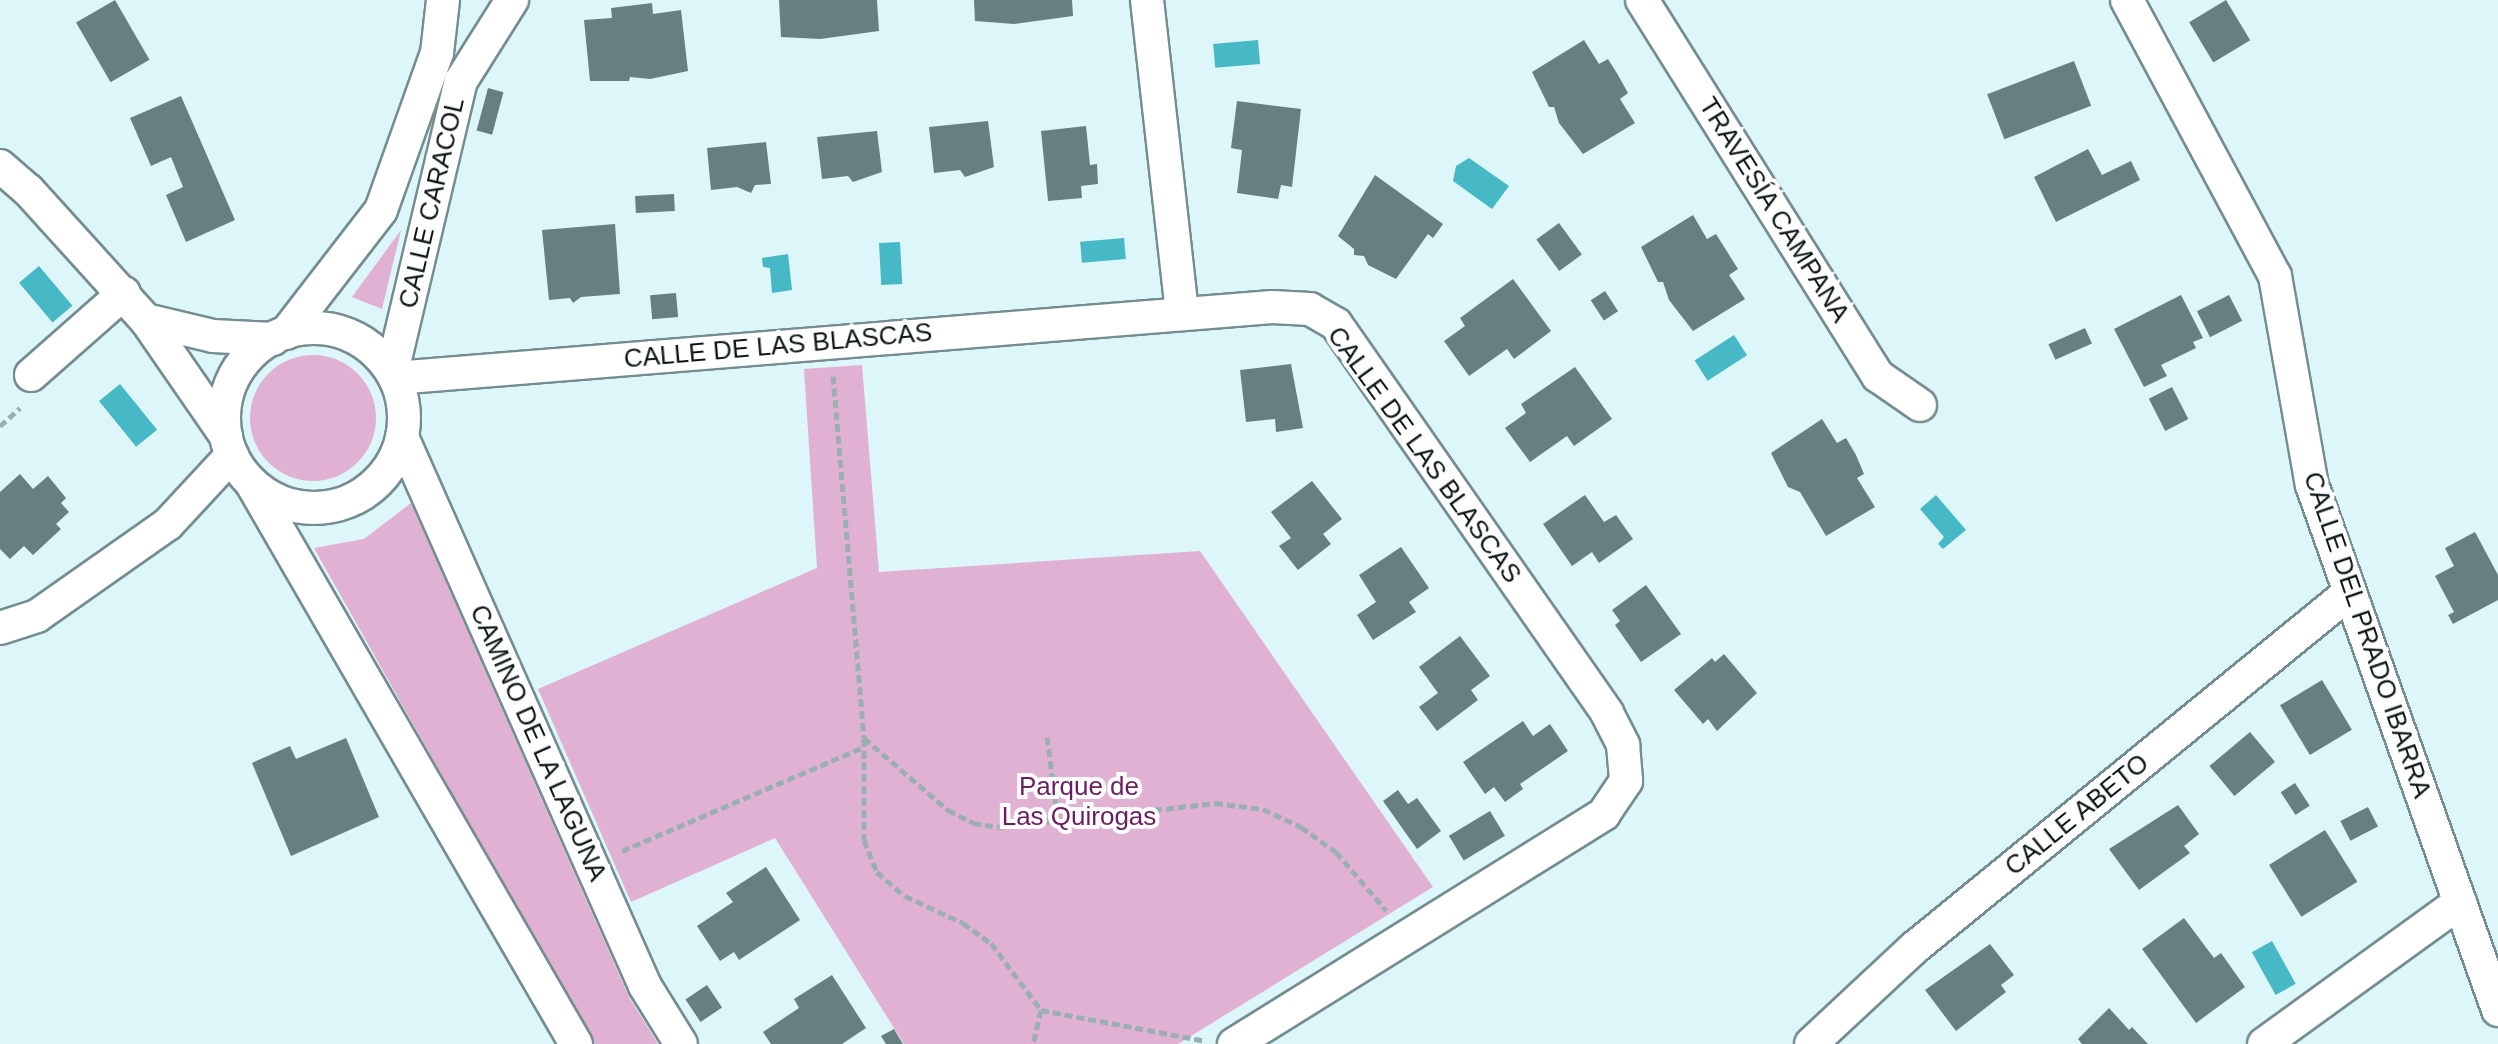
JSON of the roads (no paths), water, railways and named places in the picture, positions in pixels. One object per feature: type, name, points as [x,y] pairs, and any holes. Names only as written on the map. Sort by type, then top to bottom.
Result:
[{"type":"street","name":"CALLE CARACOL","points":[[279,336],[381,210],[437,53],[443,0]]},
{"type":"street","name":"CALLE CARACOL","points":[[393,375],[461,81],[512,0]]},
{"type":"street","points":[[1147,0],[1182,314]]},
{"type":"street","name":"TRAVESÍA CAMPANA","points":[[1642,0],[1878,376],[1920,405]]},
{"type":"street","name":"CALLE DEL PRADO IBARRA","points":[[2127,0],[2275,276],[2312,485],[2498,1010]]},
{"type":"street","points":[[0,166],[124,293],[146,320],[229,446],[576,1044]]},
{"type":"street","points":[[31,375],[124,293]]},
{"type":"street","name":"CALLE DE LAS BLASCAS","points":[[393,375],[1182,314],[1310,309],[1336,324],[1607,713],[1623,745],[1626,781],[1604,814],[1407,935],[1222,1043]]},
{"type":"street","points":[[146,320],[213,336],[279,336]]},
{"type":"street","points":[[0,628],[37,616],[168,524],[229,446],[229,391],[254,352],[279,336],[305,328],[346,334],[364,343],[393,375],[404,407],[402,437],[393,463],[376,484],[353,500],[327,508],[300,508],[274,500],[252,484]]},
{"type":"street","name":"CAMINO DE LA LAGUNA","points":[[402,437],[645,986],[681,1044]]},
{"type":"street","name":"CALLE ABETO","points":[[1811,1044],[1914,948],[2349,593]]},
{"type":"street","points":[[2264,1044],[2460,902]]},
{"type":"water","points":[[1258,40],[1260,64],[1215,68],[1213,44]]},
{"type":"water","points":[[1469,158],[1509,186],[1492,209],[1453,181],[1456,166]]},
{"type":"water","points":[[1124,238],[1126,259],[1082,263],[1080,242]]},
{"type":"water","points":[[900,242],[902,284],[881,285],[879,243]]},
{"type":"water","points":[[788,254],[792,290],[772,293],[770,268],[763,267],[762,258]]},
{"type":"water","points":[[39,266],[72,306],[53,323],[19,283]]},
{"type":"water","points":[[1734,335],[1747,355],[1708,381],[1695,361]]},
{"type":"water","points":[[120,384],[157,430],[136,447],[99,401]]},
{"type":"water","points":[[1936,495],[1966,530],[1943,549],[1938,544],[1944,537],[1920,509]]},
{"type":"water","points":[[2272,941],[2296,984],[2276,995],[2252,952]]},
{"type":"park label","name":"Parque de Las Quirogas","points":[[1079,802]]}]
